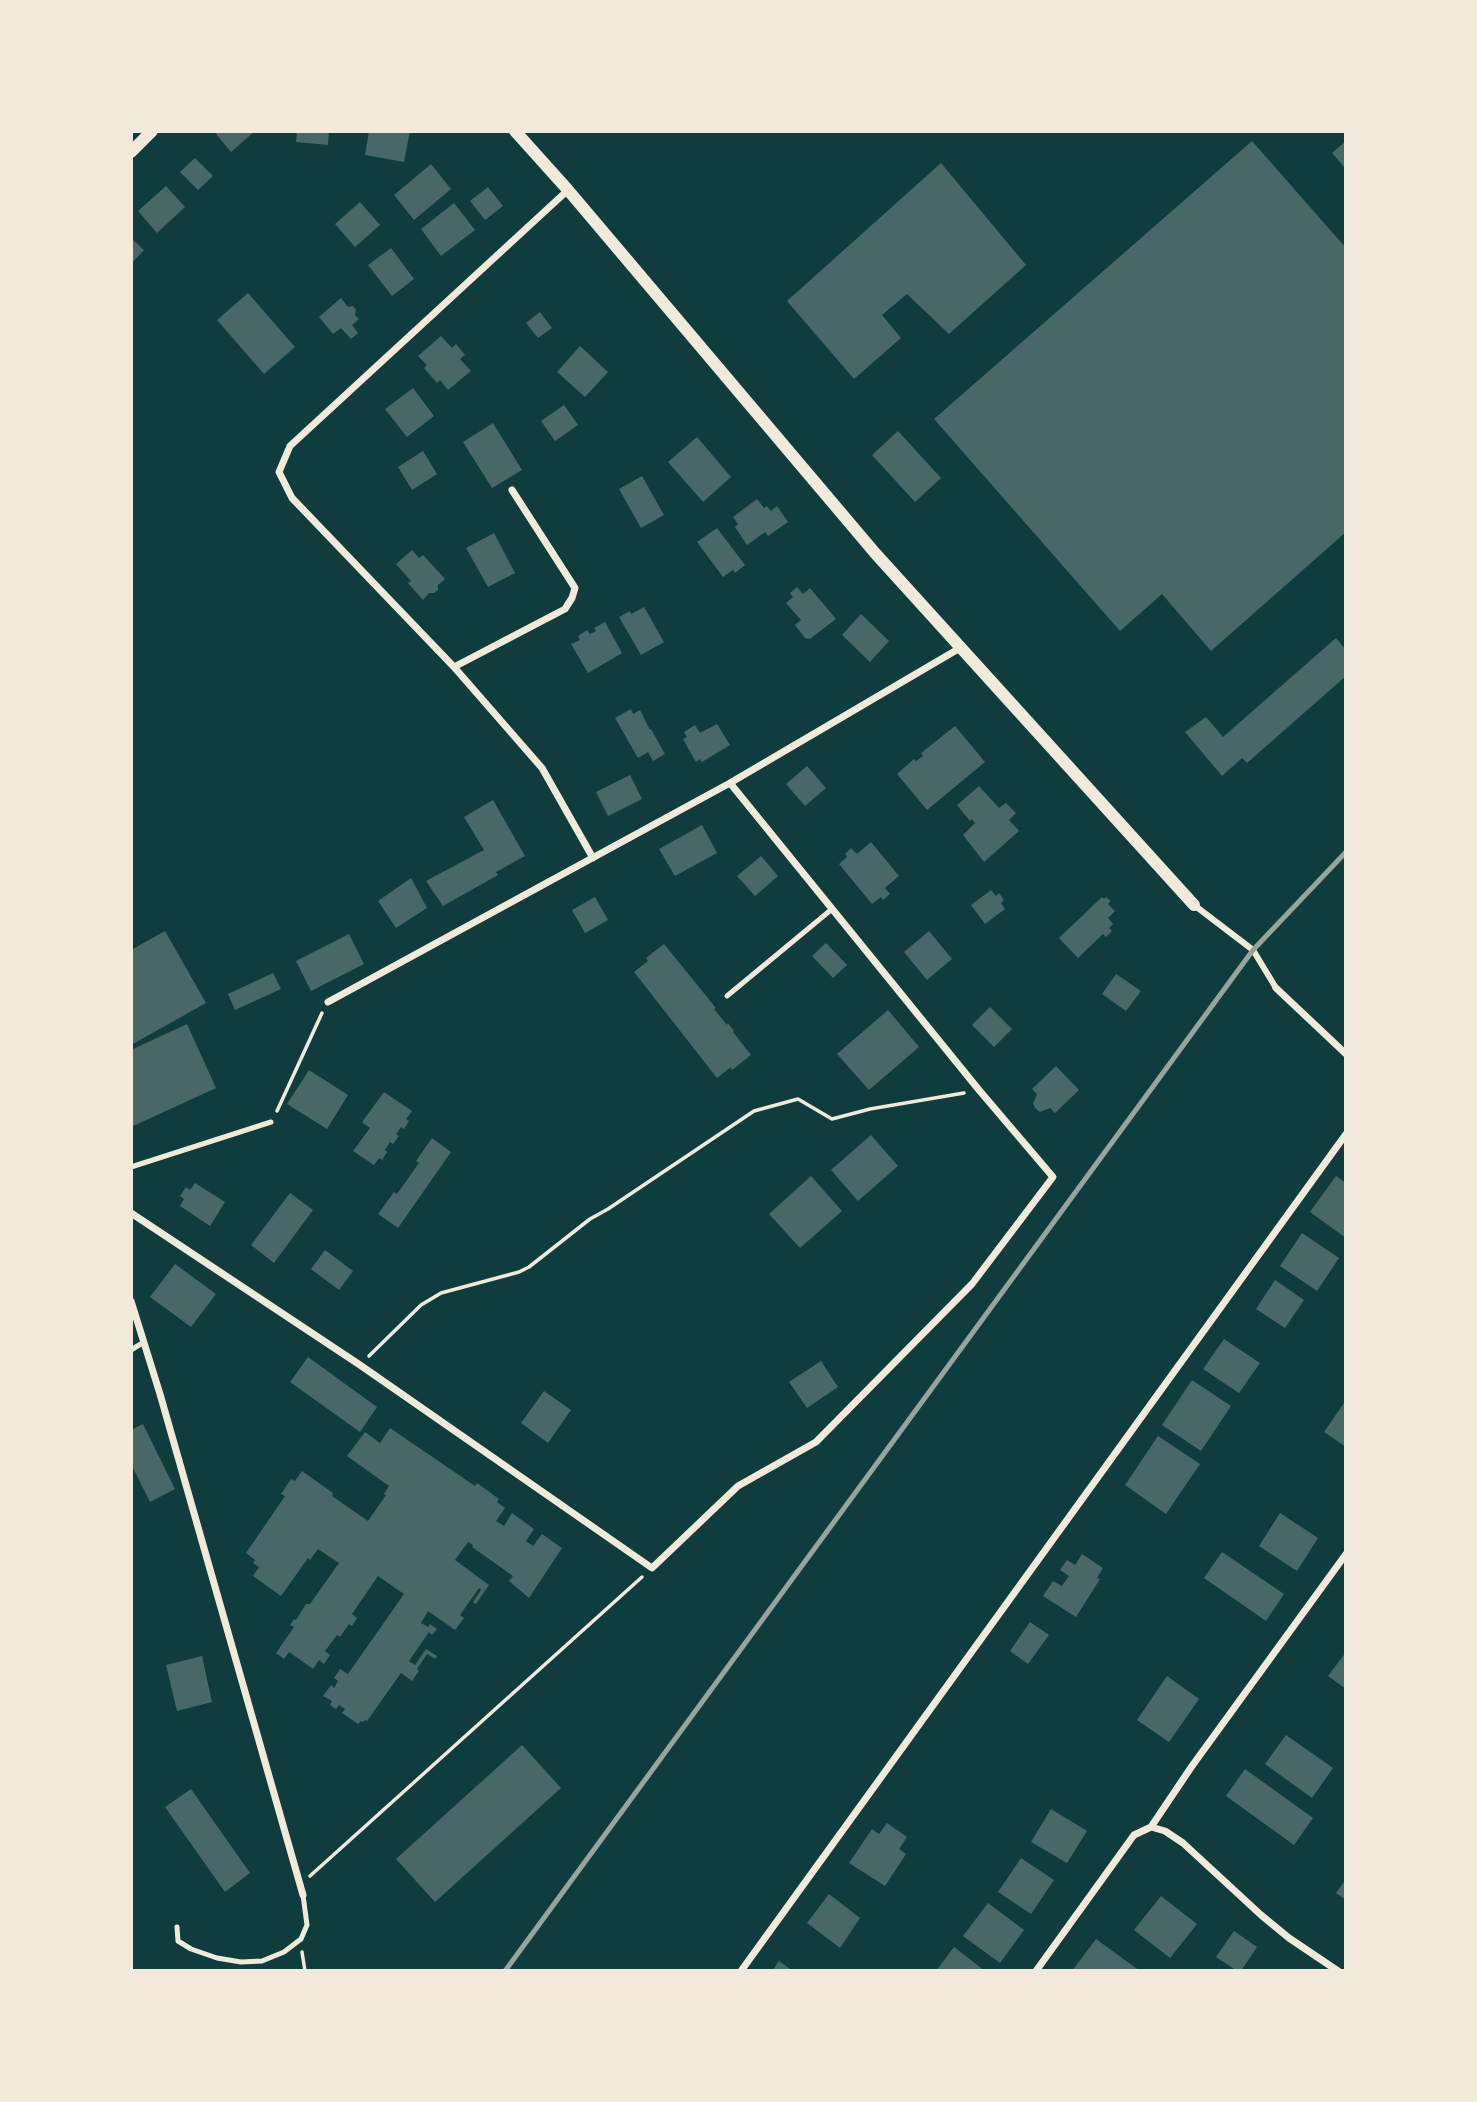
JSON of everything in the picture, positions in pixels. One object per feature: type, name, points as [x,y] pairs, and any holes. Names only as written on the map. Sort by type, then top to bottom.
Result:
[{"type":"street","points":[[131,152],[152,131]]},
{"type":"street","points":[[515,131],[568,190],[875,554],[1194,905],[1254,950],[1276,988],[1346,1054]]},
{"type":"street","points":[[568,190],[290,446],[279,472],[292,498],[454,667],[542,768],[593,858]]},
{"type":"street","points":[[454,667],[565,609],[572,598],[575,588],[512,490]]},
{"type":"street","points":[[328,1002],[730,783],[960,648]]},
{"type":"street","points":[[131,1213],[360,1365],[652,1568],[738,1486],[816,1442],[972,1284],[1053,1177],[730,783]]},
{"type":"street","points":[[741,1971],[1346,1135]]},
{"type":"street","points":[[131,1301],[303,1895]]},
{"type":"street","points":[[1036,1971],[1134,1835],[1151,1827],[1346,1554]]},
{"type":"street","points":[[1151,1827],[1165,1831],[1183,1843],[1261,1915],[1289,1938],[1338,1971]]},
{"type":"lane","points":[[727,996],[832,909]]},
{"type":"lane","points":[[131,1167],[271,1122]]},
{"type":"lane","points":[[131,1350],[144,1342]]},
{"type":"lane","points":[[177,1927],[178,1941],[191,1949],[217,1958],[241,1962],[262,1961],[284,1952],[301,1939],[307,1924],[303,1895]]},
{"type":"path","points":[[271,1122],[328,1002]]},
{"type":"path","points":[[360,1365],[421,1305],[442,1293],[529,1267],[590,1219],[754,1111],[798,1099],[832,1119],[870,1109],[979,1090]]},
{"type":"path","points":[[300,1884],[652,1568]]},
{"type":"building","points":[[218,131],[255,131],[231,152],[216,134]]},
{"type":"building","points":[[297,131],[329,131],[328,145],[296,142]]},
{"type":"building","points":[[369,131],[410,131],[404,162],[365,155]]},
{"type":"building","points":[[1252,141],[1346,248],[1346,532],[1211,651],[1162,594],[1120,631],[934,419]]},
{"type":"building","points":[[1346,141],[1346,169],[1332,153]]},
{"type":"building","points":[[195,158],[213,176],[198,190],[180,172]]},
{"type":"building","points":[[941,163],[1026,265],[949,334],[907,294],[882,315],[901,338],[854,379],[787,301]]},
{"type":"building","points":[[431,164],[451,189],[414,220],[394,195]]},
{"type":"building","points":[[166,186],[185,207],[157,233],[138,211]]},
{"type":"building","points":[[488,187],[503,206],[485,220],[470,201]]},
{"type":"building","points":[[360,202],[380,225],[355,247],[335,224]]},
{"type":"building","points":[[454,203],[475,230],[441,256],[421,229]]},
{"type":"building","points":[[131,238],[144,250],[131,264]]},
{"type":"building","points":[[391,248],[414,279],[392,296],[368,265]]},
{"type":"building","points":[[248,293],[295,347],[264,374],[217,320]]},
{"type":"building","points":[[341,298],[348,307],[353,306],[359,319],[352,325],[358,333],[351,339],[341,328],[333,334],[319,317]]},
{"type":"building","points":[[540,312],[552,328],[538,338],[526,323]]},
{"type":"building","points":[[441,336],[452,348],[456,344],[465,355],[460,359],[471,371],[448,390],[440,380],[437,383],[424,368],[427,365],[418,356]]},
{"type":"building","points":[[580,346],[608,372],[585,397],[557,372]]},
{"type":"building","points":[[413,388],[434,416],[407,437],[385,409]]},
{"type":"building","points":[[564,405],[578,425],[555,441],[541,421]]},
{"type":"building","points":[[493,423],[522,470],[492,488],[463,442]]},
{"type":"building","points":[[898,431],[941,478],[915,502],[872,455]]},
{"type":"building","points":[[697,437],[731,477],[703,502],[668,462]]},
{"type":"building","points":[[423,451],[437,474],[412,490],[398,467]]},
{"type":"building","points":[[642,476],[664,515],[641,528],[619,489]]},
{"type":"building","points":[[757,499],[764,508],[767,506],[771,511],[777,506],[788,522],[768,536],[765,532],[747,545],[735,527],[738,524],[733,517]]},
{"type":"building","points":[[717,528],[745,565],[735,573],[733,570],[723,577],[697,542]]},
{"type":"building","points":[[494,533],[515,573],[488,587],[466,548]]},
{"type":"building","points":[[412,550],[419,558],[423,555],[445,579],[438,585],[438,590],[429,593],[423,600],[396,564]]},
{"type":"building","points":[[797,587],[803,594],[810,588],[836,619],[810,639],[805,638],[795,625],[801,620],[786,603],[793,597],[790,593]]},
{"type":"building","points":[[644,607],[664,642],[641,655],[619,617]]},
{"type":"building","points":[[861,614],[889,641],[870,662],[842,635]]},
{"type":"building","points":[[605,622],[622,653],[588,673],[571,644],[580,640],[578,636],[587,630],[590,634],[596,631],[594,628]]},
{"type":"building","points":[[1336,638],[1346,650],[1346,676],[1247,763],[1242,758],[1222,776],[1185,732],[1206,717],[1223,737]]},
{"type":"building","points":[[631,709],[633,714],[640,710],[665,754],[653,761],[648,752],[638,758],[615,718]]},
{"type":"building","points":[[717,724],[730,745],[702,762],[700,759],[696,762],[683,739],[687,737],[684,732],[695,725],[700,733]]},
{"type":"building","points":[[955,726],[985,762],[927,810],[897,774],[914,759],[916,761],[923,756],[921,753]]},
{"type":"building","points":[[807,766],[826,788],[805,806],[786,784]]},
{"type":"building","points":[[630,775],[642,799],[608,816],[596,792]]},
{"type":"building","points":[[979,786],[999,808],[1006,803],[1016,813],[1009,820],[1019,831],[984,862],[963,835],[975,823],[972,819],[970,821],[957,805]]},
{"type":"building","points":[[493,800],[525,856],[496,872],[498,875],[443,906],[426,881],[484,850],[464,817]]},
{"type":"building","points":[[702,825],[717,853],[675,876],[659,849]]},
{"type":"building","points":[[871,842],[899,876],[885,888],[890,894],[872,904],[839,864],[847,857],[845,854],[851,848],[857,854]]},
{"type":"building","points":[[761,856],[778,876],[755,896],[737,876]]},
{"type":"building","points":[[411,878],[427,908],[396,928],[378,901]]},
{"type":"building","points":[[991,890],[996,896],[999,893],[1004,900],[1001,903],[1005,909],[985,924],[971,905]]},
{"type":"building","points":[[595,897],[608,920],[585,933],[572,910]]},
{"type":"building","points":[[1102,897],[1111,901],[1108,904],[1115,911],[1108,918],[1113,924],[1109,928],[1112,931],[1106,937],[1103,934],[1078,958],[1059,938]]},
{"type":"building","points":[[165,931],[206,1003],[131,1045],[131,950]]},
{"type":"building","points":[[929,931],[952,959],[927,980],[904,952]]},
{"type":"building","points":[[349,934],[364,964],[311,991],[296,961]]},
{"type":"building","points":[[826,943],[847,965],[833,978],[812,956]]},
{"type":"building","points":[[664,944],[751,1055],[717,1078],[634,972]]},
{"type":"building","points":[[273,973],[281,989],[235,1010],[228,994]]},
{"type":"building","points":[[1116,974],[1141,991],[1126,1011],[1102,994]]},
{"type":"building","points":[[990,1007],[1012,1029],[994,1047],[972,1025]]},
{"type":"building","points":[[888,1010],[919,1047],[869,1090],[837,1054]]},
{"type":"building","points":[[187,1024],[216,1088],[131,1127],[131,1050]]},
{"type":"building","points":[[1056,1066],[1079,1090],[1055,1113],[1050,1108],[1040,1112],[1033,1104],[1037,1094],[1032,1089]]},
{"type":"building","points":[[309,1070],[348,1095],[327,1129],[287,1104]]},
{"type":"building","points":[[384,1092],[412,1111],[406,1119],[409,1121],[404,1129],[401,1127],[396,1134],[399,1136],[393,1144],[390,1142],[382,1160],[379,1158],[374,1165],[353,1151],[370,1128],[362,1122]]},
{"type":"building","points":[[871,1135],[898,1166],[858,1201],[831,1170]]},
{"type":"building","points":[[432,1138],[451,1152],[398,1228],[378,1214],[394,1192],[397,1194],[419,1163],[416,1161]]},
{"type":"building","points":[[811,1176],[842,1211],[800,1248],[769,1214]]},
{"type":"building","points":[[1336,1176],[1346,1183],[1346,1238],[1310,1212]]},
{"type":"building","points":[[195,1183],[225,1202],[210,1226],[180,1206],[184,1199],[180,1196],[186,1187],[190,1190]]},
{"type":"building","points":[[290,1193],[313,1210],[274,1263],[251,1245]]},
{"type":"building","points":[[1302,1233],[1339,1258],[1317,1291],[1280,1266]]},
{"type":"building","points":[[325,1250],[353,1271],[339,1290],[311,1269]]},
{"type":"building","points":[[175,1264],[216,1294],[191,1327],[150,1297]]},
{"type":"building","points":[[1275,1280],[1304,1300],[1285,1328],[1256,1309]]},
{"type":"building","points":[[1224,1339],[1260,1363],[1239,1393],[1203,1369]]},
{"type":"building","points":[[308,1357],[377,1407],[360,1432],[290,1382]]},
{"type":"building","points":[[821,1361],[838,1387],[807,1408],[789,1382]]},
{"type":"building","points":[[1192,1380],[1231,1406],[1201,1451],[1162,1425]]},
{"type":"building","points":[[544,1391],[571,1410],[548,1443],[521,1423]]},
{"type":"building","points":[[1346,1400],[1346,1447],[1324,1432]]},
{"type":"building","points":[[143,1424],[175,1489],[150,1502],[131,1464],[131,1430]]},
{"type":"building","points":[[390,1428],[475,1486],[477,1483],[499,1499],[497,1502],[505,1508],[496,1521],[504,1526],[512,1513],[534,1529],[526,1541],[533,1546],[542,1534],[562,1548],[529,1598],[509,1581],[513,1576],[468,1542],[455,1560],[489,1585],[476,1604],[473,1602],[481,1590],[479,1588],[460,1615],[464,1618],[455,1630],[428,1611],[421,1623],[428,1627],[430,1624],[437,1629],[432,1635],[429,1632],[409,1661],[415,1665],[426,1649],[437,1656],[435,1659],[427,1654],[412,1681],[401,1673],[367,1721],[358,1724],[342,1713],[345,1709],[339,1705],[336,1709],[330,1705],[332,1701],[323,1696],[331,1685],[334,1688],[338,1681],[334,1678],[340,1669],[348,1674],[404,1594],[378,1576],[352,1614],[357,1618],[352,1626],[349,1624],[340,1637],[337,1635],[325,1651],[330,1655],[324,1664],[319,1660],[313,1669],[289,1652],[284,1659],[276,1653],[294,1627],[290,1625],[294,1619],[296,1620],[306,1604],[310,1604],[339,1563],[318,1549],[310,1560],[308,1558],[281,1596],[253,1576],[259,1567],[246,1553],[285,1496],[281,1494],[291,1479],[295,1481],[302,1471],[368,1521],[389,1486],[347,1456],[365,1432],[380,1443]]},
{"type":"building","points":[[1158,1436],[1200,1464],[1166,1514],[1125,1485]]},
{"type":"building","points":[[1280,1513],[1318,1538],[1297,1571],[1259,1546]]},
{"type":"building","points":[[1222,1552],[1284,1594],[1266,1621],[1204,1578]]},
{"type":"building","points":[[1082,1554],[1103,1568],[1097,1578],[1100,1579],[1076,1617],[1043,1596],[1053,1581],[1062,1586],[1069,1576],[1060,1570],[1067,1560],[1075,1565]]},
{"type":"building","points":[[1030,1622],[1049,1635],[1028,1664],[1010,1651]]},
{"type":"building","points":[[1346,1652],[1346,1689],[1328,1676]]},
{"type":"building","points":[[202,1656],[212,1702],[177,1711],[166,1665]]},
{"type":"building","points":[[1167,1676],[1199,1699],[1169,1742],[1137,1720]]},
{"type":"building","points":[[1286,1735],[1333,1768],[1312,1798],[1265,1764]]},
{"type":"building","points":[[522,1745],[561,1788],[435,1902],[396,1859]]},
{"type":"building","points":[[1245,1769],[1313,1818],[1294,1845],[1226,1796]]},
{"type":"building","points":[[191,1789],[250,1873],[225,1892],[165,1807]]},
{"type":"building","points":[[1051,1809],[1087,1831],[1067,1863],[1031,1842]]},
{"type":"building","points":[[887,1823],[907,1837],[899,1849],[906,1854],[885,1886],[849,1863],[872,1829],[879,1834]]},
{"type":"building","points":[[1021,1858],[1054,1880],[1031,1914],[998,1892]]},
{"type":"building","points":[[1346,1879],[1346,1900],[1336,1893]]},
{"type":"building","points":[[829,1894],[860,1918],[840,1948],[807,1923]]},
{"type":"building","points":[[1161,1896],[1197,1924],[1170,1958],[1134,1930]]},
{"type":"building","points":[[988,1903],[1024,1930],[1000,1963],[963,1936]]},
{"type":"building","points":[[1234,1931],[1257,1947],[1241,1971],[1216,1957]]},
{"type":"building","points":[[1096,1939],[1140,1971],[1072,1971]]},
{"type":"building","points":[[954,1947],[985,1971],[936,1971]]},
{"type":"building","points":[[779,1961],[793,1971],[772,1971]]},
{"type":"railway","points":[[505,1971],[1253,950],[1346,852]]}]
